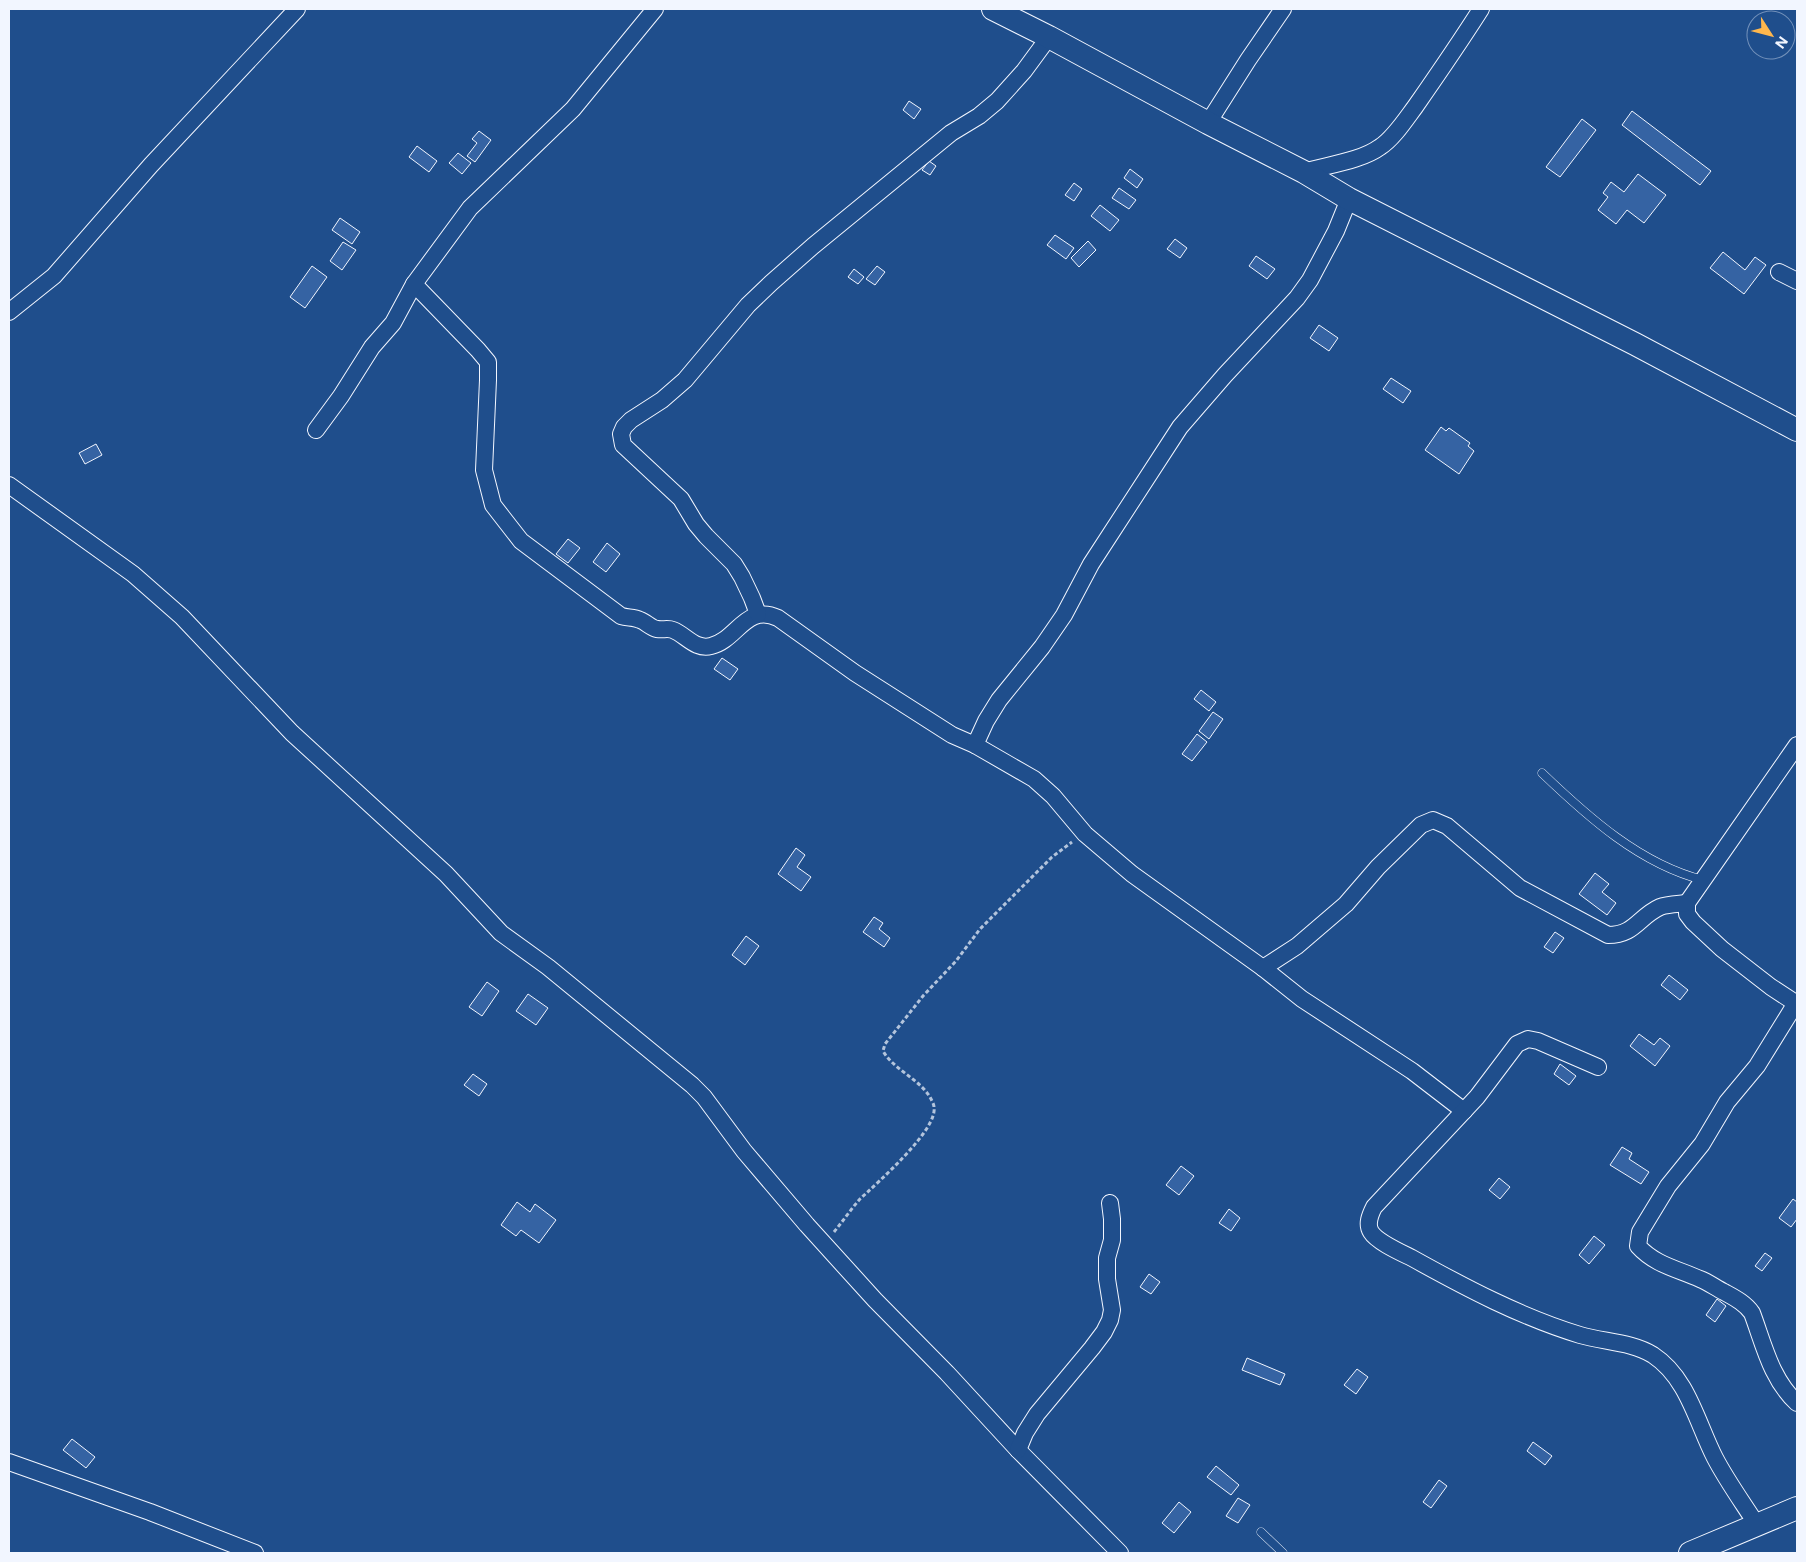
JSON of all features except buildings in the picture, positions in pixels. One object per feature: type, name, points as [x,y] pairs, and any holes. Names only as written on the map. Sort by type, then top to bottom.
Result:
[{"type":"main road","points":[[993,9],[1304,172],[1349,199],[1635,344],[1797,430]]},
{"type":"main road","points":[[1690,1553],[1797,1508]]},
{"type":"street","points":[[9,312],[59,270],[151,165],[297,9]]},
{"type":"street","points":[[316,430],[341,396],[372,347],[393,323],[414,284],[470,208],[573,109],[655,9]]},
{"type":"street","points":[[1208,123],[1283,9]]},
{"type":"street","points":[[1304,172],[1360,157],[1381,147],[1412,110],[1456,50],[1482,9]]},
{"type":"street","points":[[758,614],[752,598],[734,564],[706,536],[690,515],[681,499],[623,445],[621,434],[624,427],[631,420],[662,400],[685,380],[748,305],[813,246],[951,133],[979,116],[997,101],[1049,37]]},
{"type":"street","points":[[975,745],[986,721],[999,700],[1042,647],[1064,615],[1092,564],[1180,426],[1291,304],[1310,280],[1336,231],[1349,199]]},
{"type":"street","points":[[1779,272],[1797,281]]},
{"type":"street","points":[[414,284],[488,362],[484,470],[493,505],[521,541],[622,616],[639,619],[657,629],[670,629],[700,646],[709,647],[716,644],[758,614],[769,614],[778,618],[855,674],[952,735],[975,745],[1034,778],[1053,796],[1085,834],[1132,874],[1263,968],[1302,999],[1412,1071],[1464,1110]]},
{"type":"street","points":[[9,485],[133,574],[182,618],[292,733],[446,874],[501,933],[548,967],[692,1085],[709,1104],[744,1152],[806,1225],[1018,1450],[1120,1553]]},
{"type":"street","points":[[1797,745],[1687,903],[1687,914],[1693,922],[1722,949],[1771,987],[1797,1004],[1757,1066],[1727,1102],[1702,1144],[1668,1186],[1640,1232],[1638,1246],[1647,1256],[1701,1279],[1736,1298],[1749,1309],[1772,1370],[1782,1386],[1797,1403]]},
{"type":"street","points":[[1263,968],[1297,946],[1346,904],[1378,866],[1421,825],[1433,820],[1448,826],[1520,888],[1608,935],[1619,935],[1628,932],[1651,912],[1662,906],[1687,903]]},
{"type":"street","points":[[1598,1067],[1548,1045],[1528,1039],[1517,1044],[1477,1097],[1374,1207],[1368,1222],[1370,1230],[1374,1236],[1403,1253],[1470,1290],[1518,1312],[1581,1335],[1634,1348],[1653,1355],[1680,1383],[1714,1457],[1757,1525]]},
{"type":"street","points":[[1018,1450],[1025,1433],[1037,1414],[1092,1348],[1110,1320],[1112,1310],[1107,1280],[1107,1258],[1112,1240],[1110,1203]]},
{"type":"street","points":[[9,1462],[150,1512],[255,1553]]},
{"type":"lane","points":[[1542,773],[1609,833],[1667,868],[1685,876],[1703,880]]},
{"type":"lane","points":[[1260,1532],[1283,1553]]},
{"type":"path","points":[[825,1244],[858,1201],[912,1149],[930,1123],[935,1108],[924,1090],[887,1059],[883,1051],[885,1044],[923,996],[956,961],[980,930],[1052,857],[1069,843],[1085,834]]}]
